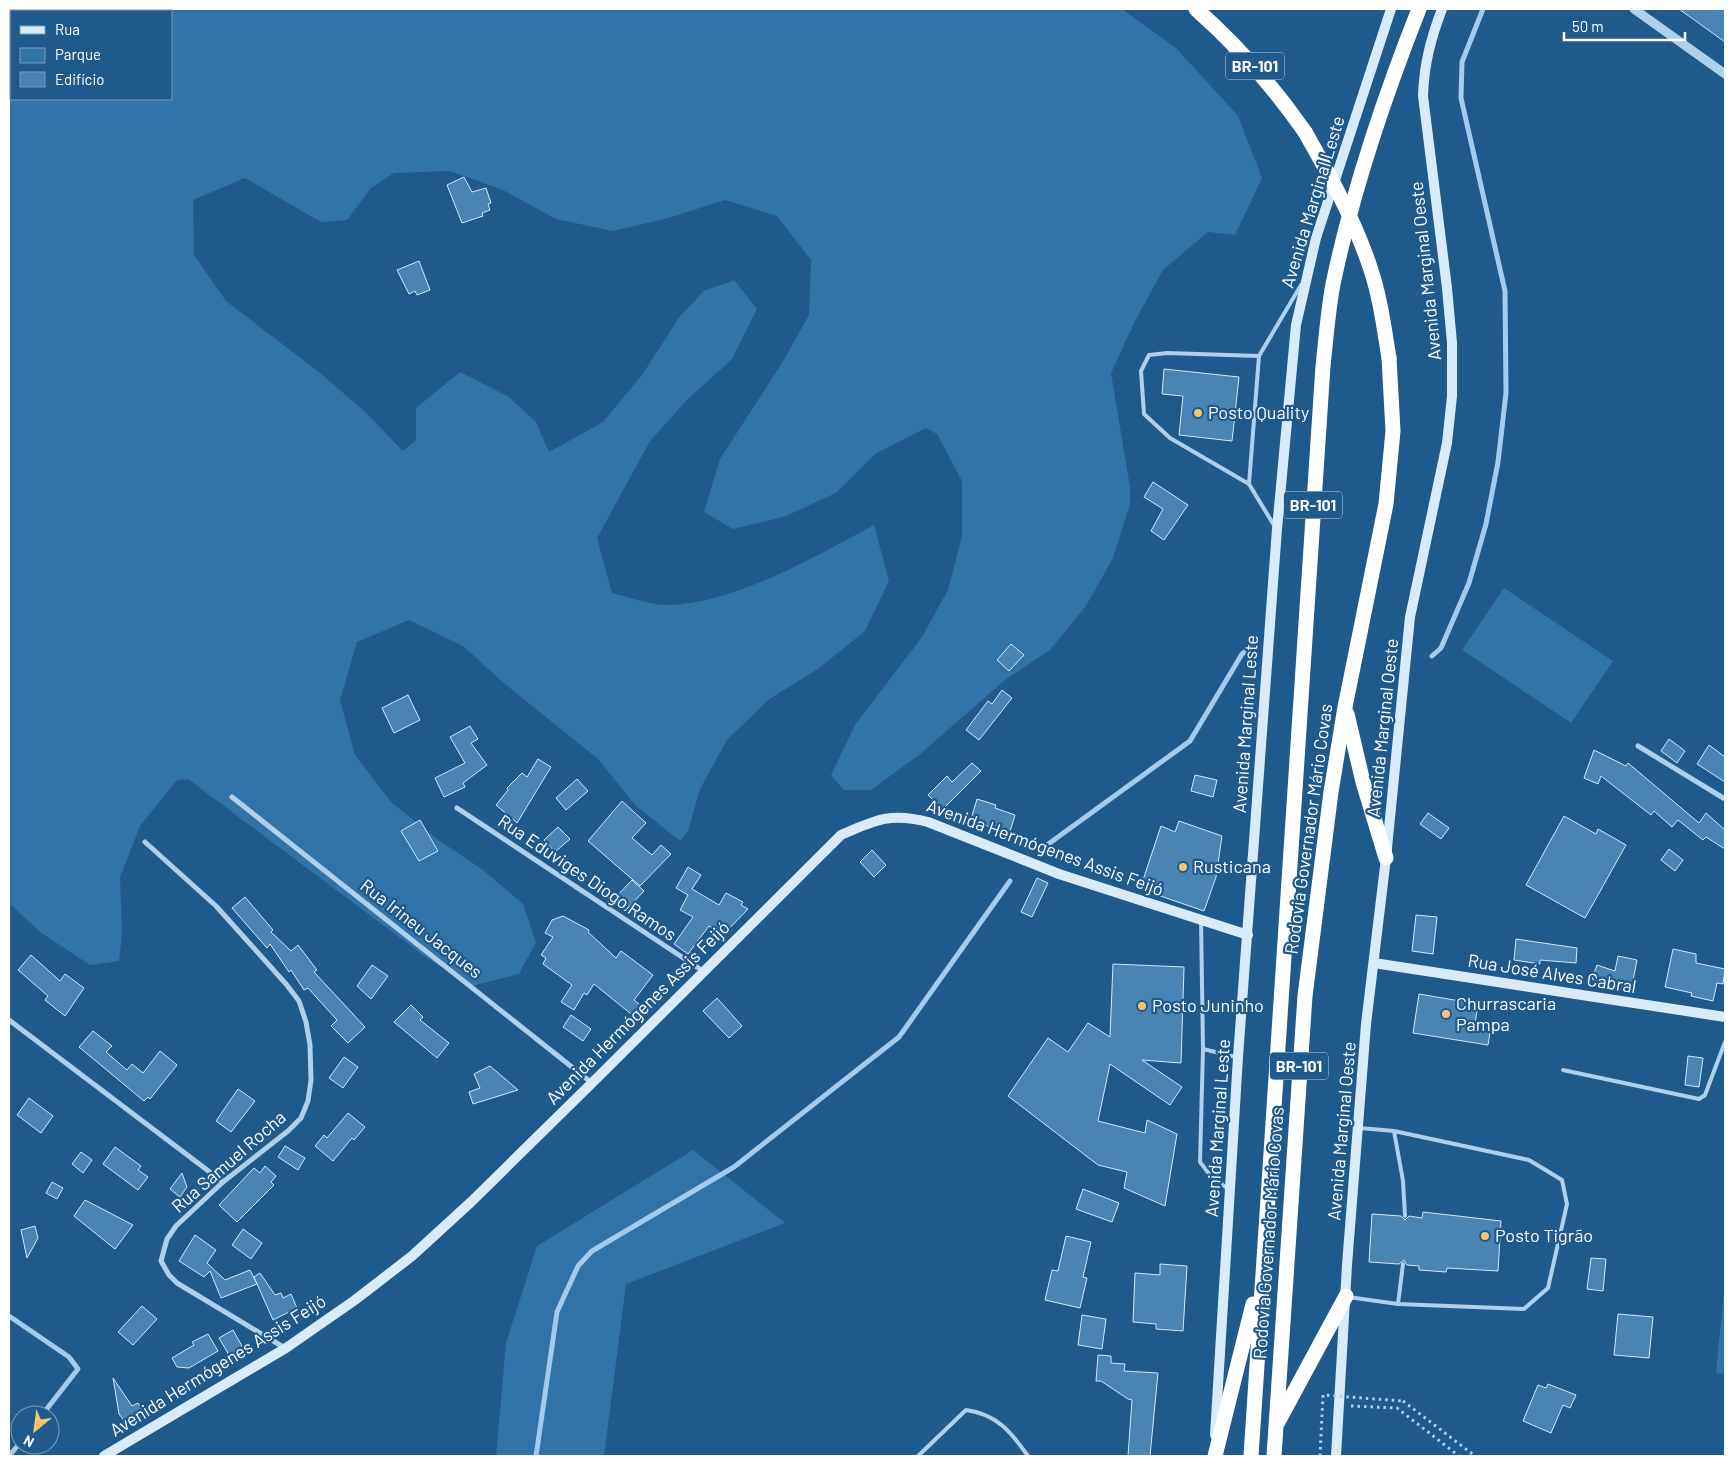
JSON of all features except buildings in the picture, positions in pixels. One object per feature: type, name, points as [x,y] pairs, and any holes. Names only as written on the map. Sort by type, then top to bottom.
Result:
[{"type":"highway","name":"Rodovia Governador Mário Covas","points":[[1196,9],[1251,62],[1281,98],[1305,132],[1340,194],[1368,260],[1383,318],[1389,358],[1393,431],[1386,504],[1345,707],[1331,792],[1305,996],[1297,1085],[1274,1456]]},
{"type":"highway","name":"Rodovia Governador Mário Covas","points":[[1250,1456],[1318,427],[1326,340],[1333,286],[1348,223],[1381,116],[1419,9]]},
{"type":"highway","points":[[1345,707],[1363,782],[1386,858]]},
{"type":"highway","points":[[1214,1456],[1262,1269]]},
{"type":"highway","points":[[1275,1428],[1346,1296]]},
{"type":"main road","name":"Avenida Marginal Leste","points":[[1214,1456],[1238,1057],[1276,529],[1296,325],[1305,279],[1318,230],[1391,9]]},
{"type":"main road","name":"Avenida Marginal Oeste","points":[[1336,1456],[1366,1033],[1410,617],[1447,442],[1452,396],[1452,343],[1448,288],[1423,96],[1424,72],[1430,42],[1442,9]]},
{"type":"main road","name":"Avenida Hermógenes Assis Feijó","points":[[104,1456],[286,1348],[355,1300],[412,1256],[471,1202],[841,835],[884,817],[907,816],[928,822],[1059,874],[1248,935]]},
{"type":"main road","name":"Rua José Alves Cabral","points":[[1374,963],[1725,1017]]},
{"type":"street","points":[[1641,11],[1725,74]]},
{"type":"street","points":[[1638,746],[1725,799]]},
{"type":"street","name":"Rua Irineu Jacques","points":[[232,797],[592,1083]]},
{"type":"street","name":"Rua Eduviges Diogo Ramos","points":[[457,808],[703,971]]},
{"type":"street","name":"Rua Samuel Rocha","points":[[145,842],[231,922],[299,1000],[306,1022],[311,1080],[308,1101],[301,1118],[288,1131],[223,1182],[176,1226],[167,1239],[162,1261],[169,1275],[177,1283],[286,1348]]},
{"type":"street","points":[[9,1020],[223,1182]]},
{"type":"lane","points":[[1249,484],[1259,356],[1305,279]]},
{"type":"lane","points":[[1259,356],[1167,353],[1149,355],[1141,371],[1144,414],[1170,438],[1249,484],[1276,529]]},
{"type":"lane","points":[[1200,920],[1203,1049],[1200,1162],[1210,1175],[1230,1190]]},
{"type":"lane","points":[[1563,1070],[1699,1099],[1705,1095],[1725,1042]]},
{"type":"lane","points":[[1203,1049],[1238,1057]]},
{"type":"lane","points":[[1346,1296],[1398,1304],[1524,1309],[1548,1288],[1567,1204],[1562,1180],[1530,1160],[1394,1131],[1358,1128]]},
{"type":"lane","points":[[1394,1131],[1403,1181],[1405,1216]]},
{"type":"lane","points":[[1398,1304],[1403,1264]]},
{"type":"lane","points":[[918,1456],[966,1410],[983,1412],[1010,1431],[1028,1456]]},
{"type":"path","points":[[1320,1456],[1323,1394],[1403,1400],[1476,1456]]},
{"type":"path","points":[[1339,1405],[1397,1408],[1459,1456]]},
{"type":"green space","points":[[9,9],[1122,9],[1176,48],[1238,116],[1262,178],[1235,235],[1208,232],[1163,270],[1134,323],[1111,373],[1130,487],[1130,504],[1113,558],[1086,606],[1050,650],[1005,680],[919,755],[871,790],[844,790],[831,775],[855,725],[922,637],[948,590],[962,536],[962,481],[937,434],[926,428],[875,454],[836,493],[786,516],[733,529],[704,512],[720,459],[782,363],[809,315],[811,260],[777,216],[725,200],[668,218],[613,231],[556,219],[503,190],[450,171],[394,173],[371,188],[347,220],[321,222],[245,178],[193,200],[194,255],[226,301],[319,372],[363,410],[403,451],[416,440],[416,408],[460,372],[509,397],[536,422],[549,452],[603,422],[642,375],[680,316],[704,291],[734,280],[757,309],[732,359],[688,399],[650,441],[597,538],[612,593],[661,605],[693,603],[720,596],[747,587],[801,564],[874,525],[889,581],[865,631],[818,669],[768,700],[727,740],[700,789],[688,831],[680,841],[636,806],[598,759],[505,684],[463,646],[409,620],[357,642],[340,700],[355,755],[391,802],[437,839],[483,870],[523,904],[536,942],[519,974],[472,986],[427,958],[188,779],[177,780],[140,826],[120,877],[122,933],[119,961],[90,965],[40,932],[9,903]]},
{"type":"green space","points":[[1504,588],[1613,661],[1571,723],[1462,650]]},
{"type":"green space","points":[[693,1150],[785,1223],[626,1284],[604,1456],[496,1456],[506,1343],[537,1246]]},
{"type":"green space","points":[[1725,1282],[1725,1374],[1716,1373]]},
{"type":"waterway","points":[[1432,656],[1441,648],[1469,583],[1486,524],[1498,462],[1506,393],[1505,291],[1461,98],[1462,62],[1483,9]]},
{"type":"waterway","points":[[1047,845],[1190,741],[1242,654],[1251,647]]},
{"type":"waterway","points":[[536,1456],[557,1312],[578,1266],[592,1251],[734,1167],[899,1037],[1010,881]]},
{"type":"waterway","points":[[9,1316],[69,1357],[78,1369],[50,1405]]},
{"type":"place","name":"Posto Quality","points":[[1198,413]]},
{"type":"place","name":"Rusticana","points":[[1183,867]]},
{"type":"place","name":"Posto Juninho","points":[[1142,1006]]},
{"type":"place","name":"Churrascaria Pampa","points":[[1446,1014]]},
{"type":"place","name":"Posto Tigrão","points":[[1485,1236]]}]
